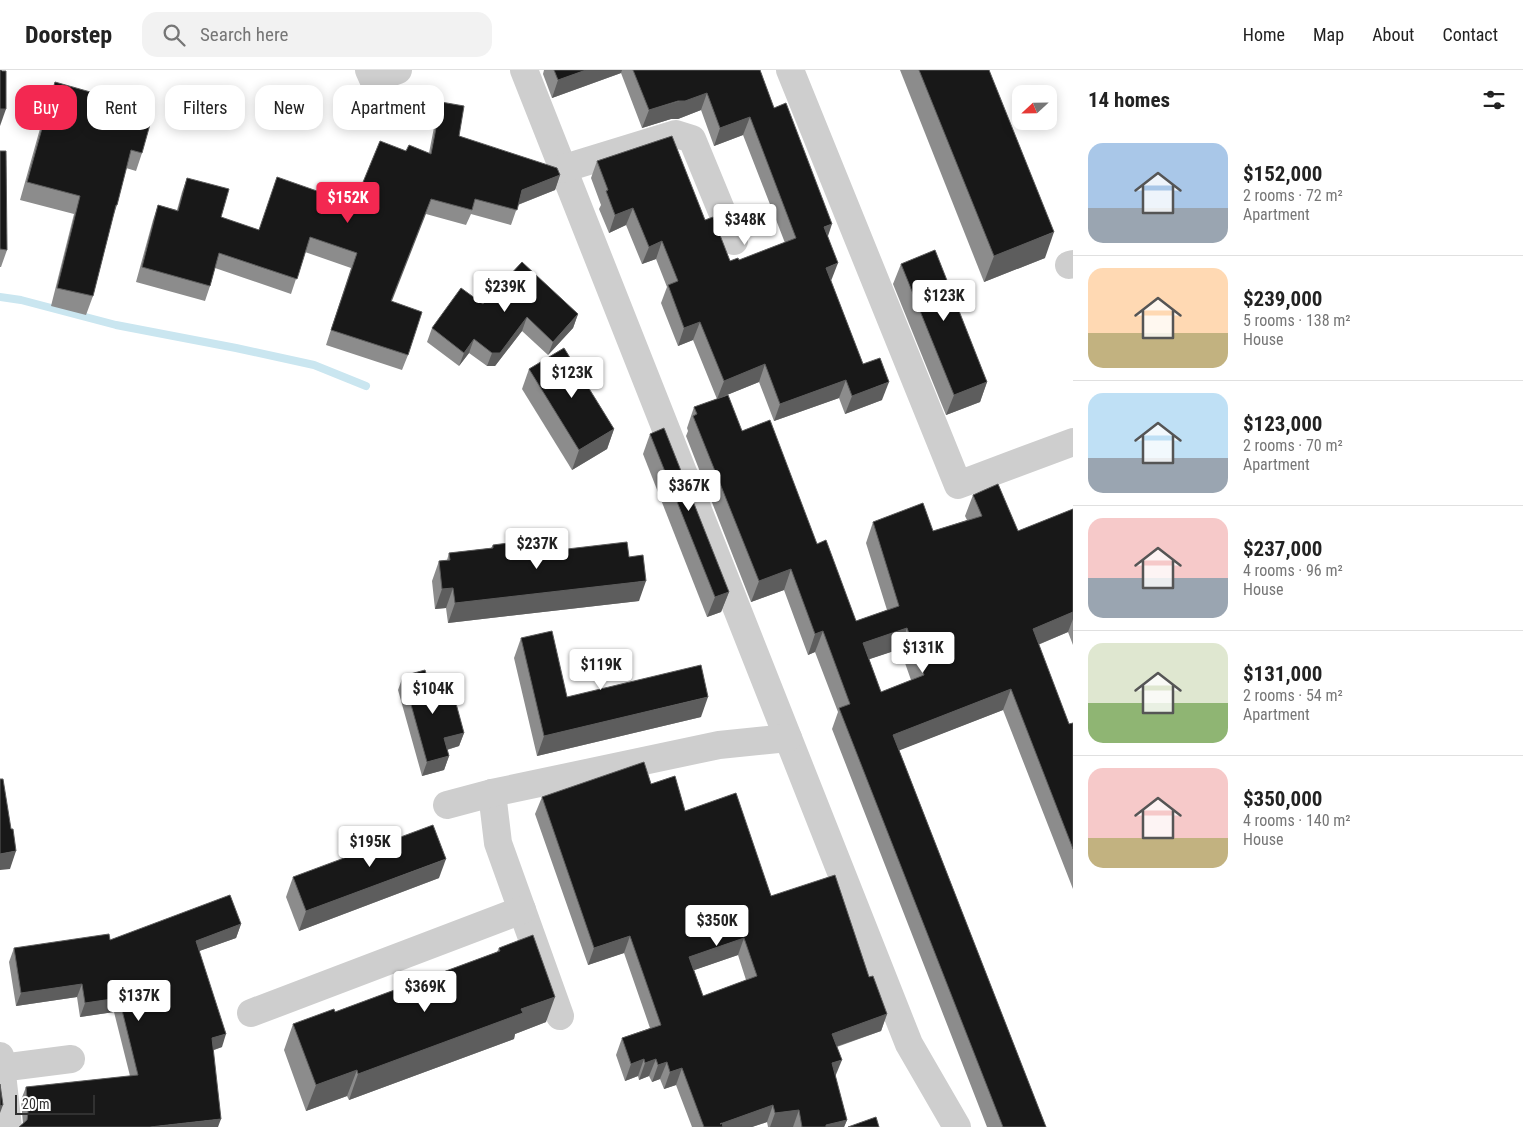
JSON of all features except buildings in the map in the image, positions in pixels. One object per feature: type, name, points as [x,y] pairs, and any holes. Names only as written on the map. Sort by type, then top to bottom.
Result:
[{"type":"street","points":[[369,70],[373,80],[398,70]]},
{"type":"street","points":[[524,70],[909,1044],[957,1127]]},
{"type":"street","points":[[790,70],[958,485],[1073,442]]},
{"type":"street","points":[[562,169],[676,134],[692,139],[734,241]]},
{"type":"street","points":[[447,805],[492,793],[719,745],[788,738]]},
{"type":"street","points":[[492,793],[498,843],[560,1016]]},
{"type":"street","points":[[251,1013],[522,910]]},
{"type":"street","points":[[8,1127],[0,1064],[71,1059]]},
{"type":"waterway","points":[[0,297],[21,300],[116,325],[314,365],[366,386]]}]
